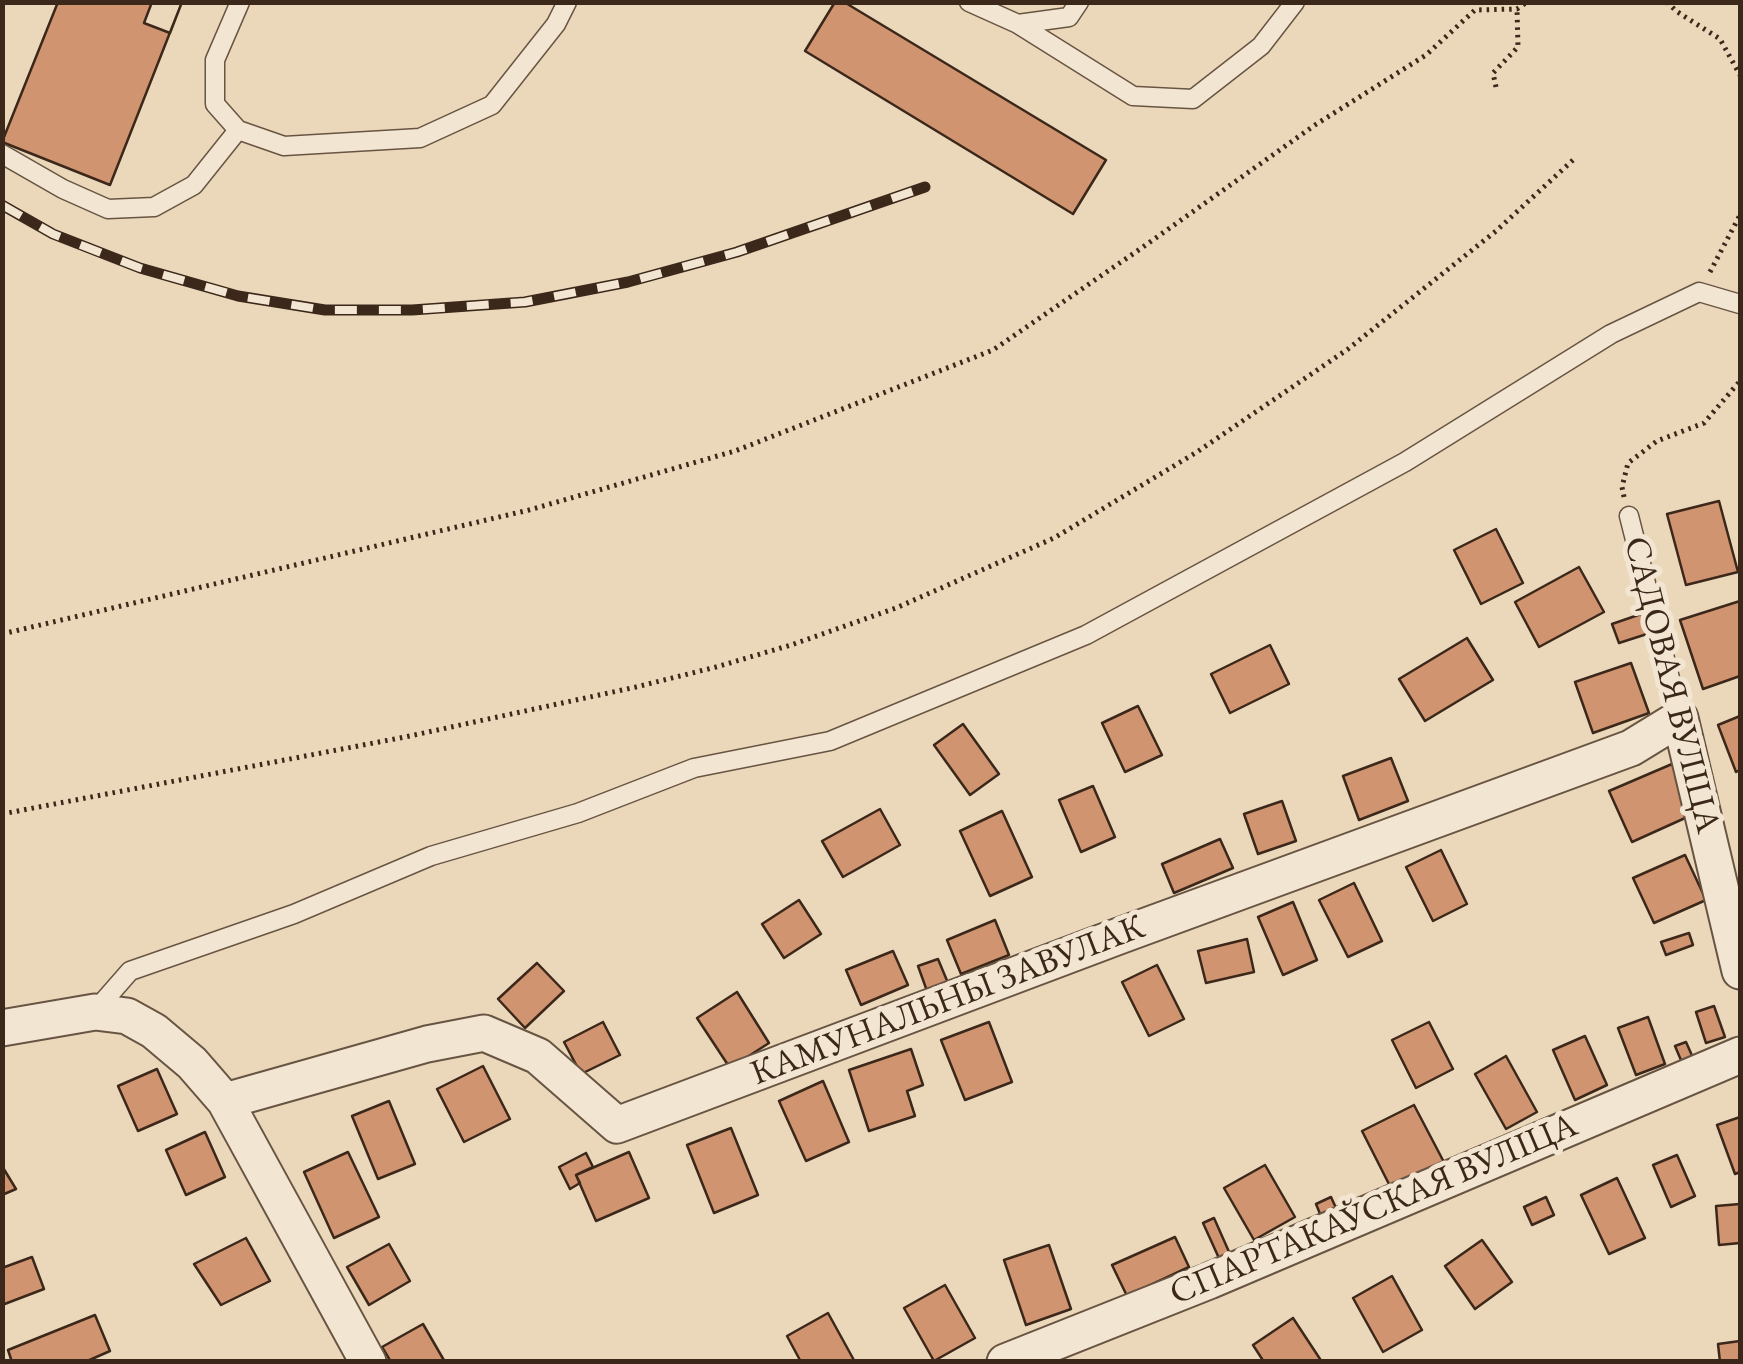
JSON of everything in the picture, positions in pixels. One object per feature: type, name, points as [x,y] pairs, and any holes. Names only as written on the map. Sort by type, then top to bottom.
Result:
[{"type":"street","name":"САДОВАЯ ВУЛІЦА","points":[[1680,718],[1740,971]]},
{"type":"street","name":"КАМУНАЛЬНЫ ЗАВУЛАК","points":[[224,1100],[408,1048],[484,1033],[538,1056],[617,1125],[1631,748],[1680,718]]},
{"type":"street","points":[[2,1028],[94,1012],[127,1016],[154,1031],[192,1063],[224,1100],[368,1362]]},
{"type":"street","name":"СПАРТАКАЎСКАЯ ВУЛІЦА","points":[[1005,1362],[1210,1282],[1740,1054]]},
{"type":"lane","points":[[240,2],[214,60],[215,104],[238,130],[284,146],[420,138],[492,105],[556,24],[566,2]]},
{"type":"lane","points":[[969,2],[1018,24],[1133,96],[1194,99],[1262,46],[1295,2]]},
{"type":"lane","points":[[1018,24],[1069,17],[1079,2]]},
{"type":"lane","points":[[2,154],[108,209],[154,207],[194,185],[238,130]]},
{"type":"lane","points":[[94,1012],[130,971],[294,914],[432,856],[578,814],[694,768],[830,740],[1086,635],[1405,462],[1611,334],[1698,292],[1740,304]]},
{"type":"lane","name":"САДОВАЯ ВУЛІЦА","points":[[1629,516],[1680,718]]},
{"type":"path","points":[[2,634],[529,510],[717,456],[993,350],[1314,125],[1426,55],[1475,10],[1517,9],[1527,2]]},
{"type":"path","points":[[1667,2],[1720,39],[1740,75]]},
{"type":"path","points":[[1496,87],[1492,73],[1518,47],[1517,9]]},
{"type":"path","points":[[2,814],[386,741],[620,691],[753,656],[896,608],[1054,538],[1234,428],[1348,349],[1428,287],[1573,160]]},
{"type":"path","points":[[1698,292],[1740,214]]},
{"type":"path","points":[[1629,516],[1622,487],[1628,463],[1657,442],[1704,423],[1740,381]]},
{"type":"building","points":[[58,2],[182,2],[110,185],[2,142]]},
{"type":"building","points":[[152,2],[182,2],[170,33],[144,23]]},
{"type":"building","points":[[835,2],[844,2],[1106,160],[1073,214],[805,51]]},
{"type":"building","points":[[1719,501],[1738,572],[1686,585],[1667,514]]},
{"type":"building","points":[[1496,529],[1523,583],[1481,604],[1454,550]]},
{"type":"building","points":[[1579,567],[1604,612],[1539,647],[1515,602]]},
{"type":"building","points":[[1740,601],[1740,676],[1703,689],[1680,620]]},
{"type":"building","points":[[1644,613],[1650,633],[1619,643],[1612,624]]},
{"type":"building","points":[[1467,638],[1493,680],[1425,721],[1399,679]]},
{"type":"building","points":[[1270,645],[1289,684],[1230,713],[1211,674]]},
{"type":"building","points":[[1631,663],[1649,713],[1593,733],[1575,682]]},
{"type":"building","points":[[1138,706],[1162,755],[1125,772],[1102,723]]},
{"type":"building","points":[[1740,716],[1740,770],[1736,772],[1718,725]]},
{"type":"building","points":[[963,724],[999,774],[970,795],[934,745]]},
{"type":"building","points":[[1391,758],[1408,801],[1359,820],[1343,776]]},
{"type":"building","points":[[1672,764],[1694,814],[1632,842],[1609,791]]},
{"type":"building","points":[[1093,786],[1115,837],[1081,852],[1059,800]]},
{"type":"building","points":[[1282,801],[1296,841],[1258,854],[1244,814]]},
{"type":"building","points":[[880,809],[900,845],[843,877],[822,841]]},
{"type":"building","points":[[1002,811],[1032,877],[990,896],[960,831]]},
{"type":"building","points":[[1220,839],[1233,868],[1174,893],[1162,864]]},
{"type":"building","points":[[1441,850],[1467,904],[1433,921],[1406,867]]},
{"type":"building","points":[[1685,855],[1706,900],[1654,923],[1633,878]]},
{"type":"building","points":[[1354,883],[1382,941],[1348,957],[1319,900]]},
{"type":"building","points":[[799,900],[821,934],[784,958],[762,924]]},
{"type":"building","points":[[1293,902],[1317,960],[1283,975],[1258,917]]},
{"type":"building","points":[[995,920],[1009,955],[961,974],[947,940]]},
{"type":"building","points":[[1689,933],[1693,945],[1666,955],[1661,942]]},
{"type":"building","points":[[1247,939],[1254,972],[1206,983],[1198,951]]},
{"type":"building","points":[[893,951],[908,985],[861,1005],[846,970]]},
{"type":"building","points":[[938,959],[948,983],[927,991],[918,966]]},
{"type":"building","points":[[537,963],[564,991],[525,1028],[498,999]]},
{"type":"building","points":[[1157,965],[1184,1019],[1149,1036],[1122,982]]},
{"type":"building","points":[[737,992],[769,1043],[730,1068],[697,1018]]},
{"type":"building","points":[[1714,1006],[1725,1037],[1706,1043],[1696,1012]]},
{"type":"building","points":[[1648,1017],[1665,1064],[1636,1075],[1618,1028]]},
{"type":"building","points":[[603,1022],[620,1055],[581,1074],[564,1042]]},
{"type":"building","points":[[989,1022],[1012,1082],[965,1100],[941,1040]]},
{"type":"building","points":[[1429,1022],[1453,1069],[1416,1088],[1392,1040]]},
{"type":"building","points":[[1585,1036],[1607,1085],[1575,1100],[1553,1050]]},
{"type":"building","points":[[1686,1042],[1694,1060],[1683,1065],[1675,1046]]},
{"type":"building","points":[[911,1049],[923,1085],[907,1091],[915,1116],[869,1131],[849,1070]]},
{"type":"building","points":[[1506,1056],[1537,1112],[1506,1129],[1475,1074]]},
{"type":"building","points":[[483,1066],[510,1119],[464,1142],[437,1089]]},
{"type":"building","points":[[157,1069],[177,1114],[138,1131],[118,1086]]},
{"type":"building","points":[[823,1081],[849,1142],[806,1161],[779,1101]]},
{"type":"building","points":[[389,1101],[415,1164],[378,1179],[352,1116]]},
{"type":"building","points":[[1414,1105],[1446,1166],[1394,1194],[1362,1131]]},
{"type":"building","points":[[1740,1117],[1740,1172],[1735,1174],[1717,1125]]},
{"type":"building","points":[[731,1128],[758,1195],[714,1213],[687,1145]]},
{"type":"building","points":[[205,1132],[225,1177],[186,1195],[166,1150]]},
{"type":"building","points":[[348,1152],[379,1217],[334,1238],[304,1172]]},
{"type":"building","points":[[629,1152],[649,1198],[596,1221],[576,1175]]},
{"type":"building","points":[[586,1153],[593,1167],[576,1175],[580,1183],[570,1189],[559,1167]]},
{"type":"building","points":[[1677,1155],[1695,1196],[1671,1207],[1653,1165]]},
{"type":"building","points":[[1265,1165],[1295,1217],[1254,1240],[1224,1188]]},
{"type":"building","points":[[2,1166],[16,1189],[2,1195]]},
{"type":"building","points":[[1617,1178],[1645,1238],[1609,1254],[1581,1195]]},
{"type":"building","points":[[1331,1197],[1341,1219],[1325,1226],[1316,1204]]},
{"type":"building","points":[[1546,1197],[1554,1215],[1532,1225],[1524,1207]]},
{"type":"building","points":[[1740,1204],[1740,1243],[1719,1245],[1716,1206]]},
{"type":"building","points":[[1214,1218],[1234,1263],[1223,1267],[1203,1223]]},
{"type":"building","points":[[1175,1237],[1189,1267],[1127,1296],[1112,1265]]},
{"type":"building","points":[[246,1238],[270,1281],[221,1305],[194,1264]]},
{"type":"building","points":[[1482,1240],[1512,1282],[1475,1309],[1445,1266]]},
{"type":"building","points":[[389,1244],[410,1281],[369,1305],[347,1267]]},
{"type":"building","points":[[1049,1245],[1071,1309],[1026,1325],[1004,1260]]},
{"type":"building","points":[[32,1257],[44,1289],[2,1305],[2,1268]]},
{"type":"building","points":[[1392,1276],[1422,1330],[1383,1352],[1353,1298]]},
{"type":"building","points":[[945,1285],[975,1338],[934,1361],[904,1308]]},
{"type":"building","points":[[828,1313],[855,1362],[801,1362],[787,1336]]},
{"type":"building","points":[[95,1315],[110,1351],[85,1362],[12,1362],[8,1350]]},
{"type":"building","points":[[1293,1318],[1322,1362],[1264,1362],[1253,1345]]},
{"type":"building","points":[[423,1324],[445,1362],[391,1362],[382,1347]]},
{"type":"building","points":[[1740,1341],[1740,1362],[1720,1362],[1718,1344]]},
{"type":"railway","points":[[2,205],[53,234],[140,268],[238,296],[325,310],[412,310],[525,302],[628,282],[737,252],[925,187]]}]
